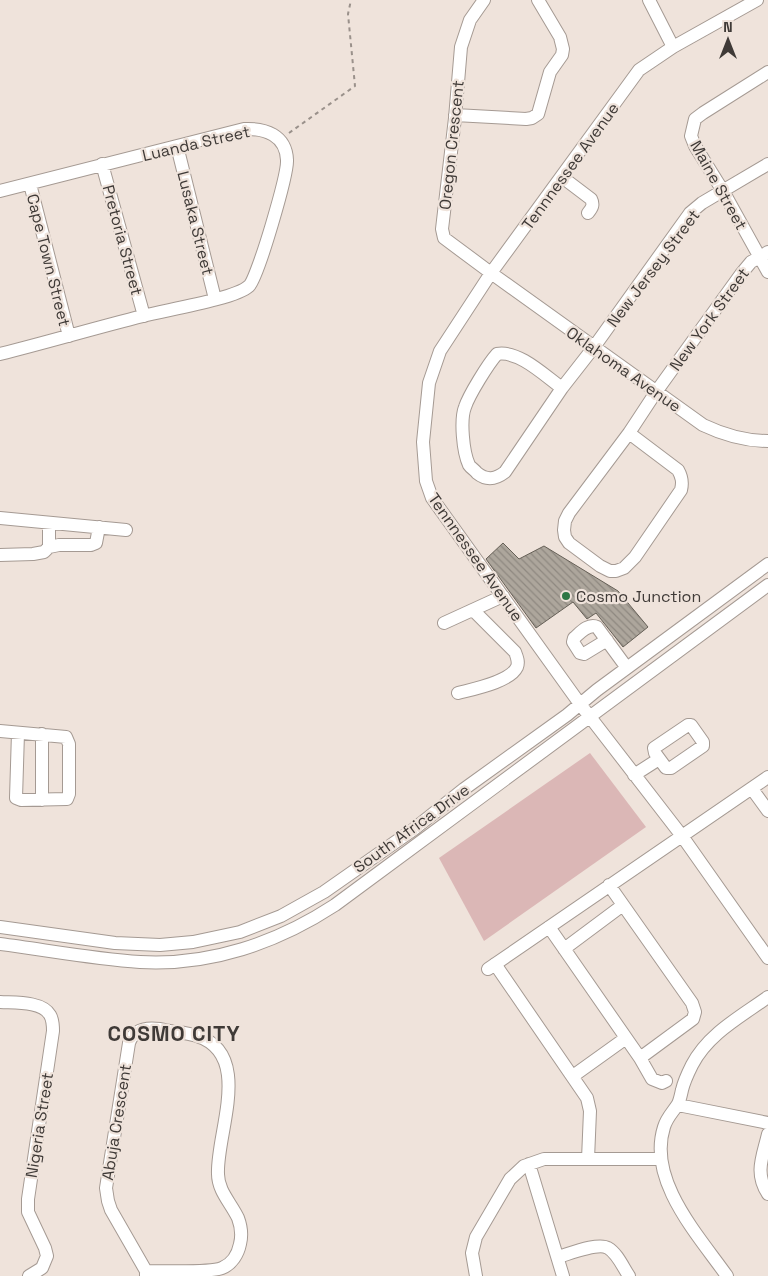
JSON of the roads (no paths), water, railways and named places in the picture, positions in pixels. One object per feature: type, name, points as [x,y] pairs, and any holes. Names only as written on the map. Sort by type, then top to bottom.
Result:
[{"type":"street","name":"Oregon Crescent","points":[[484,0],[470,20],[461,47],[442,229],[444,238],[491,274]]},
{"type":"street","points":[[455,115],[526,119],[538,114],[550,72],[562,55],[562,49],[560,37],[538,0]]},
{"type":"street","points":[[649,0],[673,47]]},
{"type":"street","name":"Tennnessee Avenue","points":[[757,0],[673,47],[639,70],[491,274],[440,351],[429,383],[423,442],[426,481],[432,498],[580,704],[682,836],[768,958]]},
{"type":"street","name":"Maine Street","points":[[768,72],[695,119],[691,136],[695,146],[763,254],[768,272]]},
{"type":"street","name":"Luanda Street","points":[[0,190],[244,129],[264,130],[280,139],[284,146],[287,164],[257,273],[248,287],[239,292],[215,299]]},
{"type":"street","name":"Lusaka Street","points":[[177,146],[215,299]]},
{"type":"street","name":"Pretoria Street","points":[[102,164],[144,316]]},
{"type":"street","name":"New Jersey Street","points":[[562,388],[520,358],[512,354],[497,354],[465,406],[463,437],[470,466],[480,475],[490,479],[505,472],[562,388],[594,347],[690,213],[702,203],[768,164]]},
{"type":"street","points":[[562,177],[591,198],[593,202],[592,208],[588,213]]},
{"type":"street","name":"Cape Town Street","points":[[30,184],[69,336]]},
{"type":"street","name":"New York Street","points":[[630,433],[678,470],[682,477],[682,484],[681,490],[635,557],[624,568],[610,571],[600,566],[569,543],[565,537],[565,522],[569,513],[630,433],[656,392],[741,274],[751,262],[763,254]]},
{"type":"street","name":"Oklahoma Avenue","points":[[491,274],[703,425],[743,440],[768,441]]},
{"type":"street","points":[[0,354],[215,299]]},
{"type":"street","points":[[0,518],[126,530]]},
{"type":"street","points":[[49,523],[49,547]]},
{"type":"street","points":[[0,555],[44,552],[49,547],[59,544],[91,545],[96,543],[99,527]]},
{"type":"street","name":"South Africa Drive","points":[[0,927],[67,937],[146,945],[174,944],[214,938],[262,925],[324,892],[414,829],[464,789],[768,564]]},
{"type":"street","name":"South Africa Drive","points":[[0,944],[142,962],[184,961],[260,944],[301,926],[335,906],[768,585]]},
{"type":"street","points":[[444,623],[503,596]]},
{"type":"street","points":[[458,693],[492,685],[513,672],[517,667],[518,659],[515,652],[473,610]]},
{"type":"street","points":[[606,640],[627,668]]},
{"type":"street","points":[[0,731],[66,737],[69,744],[68,798],[64,800],[21,800],[16,796],[18,733]]},
{"type":"street","points":[[42,734],[42,800]]},
{"type":"street","points":[[634,775],[658,759]]},
{"type":"street","points":[[588,1159],[589,1104],[573,1076],[491,967],[768,777]]},
{"type":"street","points":[[752,789],[768,812]]},
{"type":"street","points":[[609,886],[692,1004],[695,1012],[693,1019],[640,1058]]},
{"type":"street","points":[[564,949],[623,906]]},
{"type":"street","points":[[549,927],[640,1058],[652,1079],[662,1083],[666,1081]]},
{"type":"street","points":[[726,1276],[677,1204],[664,1176],[661,1158],[662,1134],[668,1117],[678,1104],[691,1067],[705,1045],[714,1036],[768,998]]},
{"type":"street","name":"Nigeria Street","points":[[0,1002],[35,1006],[44,1009],[52,1020],[52,1041],[28,1199],[28,1212],[46,1248],[47,1256],[42,1268],[29,1276]]},
{"type":"street","name":"Abuja Crescent","points":[[151,1028],[198,1036],[212,1044],[224,1060],[229,1072],[218,1177],[222,1191],[240,1224],[241,1240],[240,1247],[233,1260],[221,1268],[146,1274],[111,1210],[106,1188],[129,1043],[137,1032],[151,1028]]},
{"type":"street","points":[[573,1076],[626,1038]]},
{"type":"street","points":[[678,1104],[768,1123]]},
{"type":"street","points":[[768,1134],[760,1172],[762,1185],[768,1194]]},
{"type":"street","points":[[476,1276],[472,1253],[476,1237],[510,1179],[518,1170],[544,1159],[661,1158]]},
{"type":"street","points":[[529,1164],[558,1256],[562,1276]]},
{"type":"street","points":[[558,1256],[604,1246],[613,1253],[629,1276]]},
{"type":"place","name":"Cosmo Junction","points":[[566,596]]},
{"type":"district","name":"COSMO CITY","points":[[174,1034]]}]
